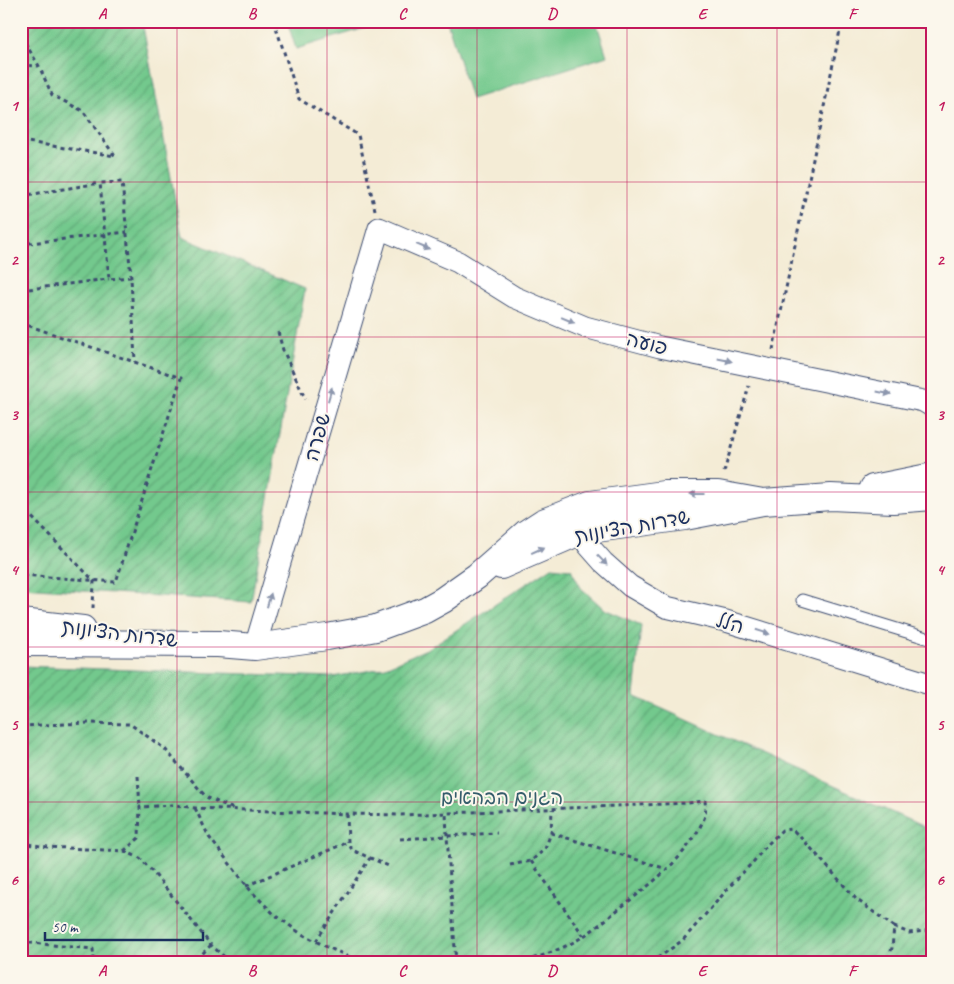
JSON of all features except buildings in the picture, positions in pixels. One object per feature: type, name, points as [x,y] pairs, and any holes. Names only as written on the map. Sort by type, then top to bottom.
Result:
[{"type":"street","name":"פועה","points":[[378,228],[458,262],[514,297],[585,327],[660,347],[923,401],[933,407]]},
{"type":"street","name":"שפרה","points":[[255,647],[378,228]]},
{"type":"street","name":"שדרות הציונות","points":[[831,497],[933,476]]},
{"type":"street","name":"שדרות הציונות","points":[[21,622],[255,647],[327,637],[376,628],[431,606],[451,595],[477,576],[526,533],[543,522],[590,504],[664,494],[718,494],[763,502]]},
{"type":"street","name":"שדרות הציונות","points":[[477,576],[582,531],[763,502],[831,497],[893,500],[933,497]]},
{"type":"street","points":[[582,531],[580,526],[582,515],[590,504]]},
{"type":"street","name":"הלל","points":[[582,531],[588,545],[603,562],[630,586],[666,607],[726,621],[933,685]]},
{"type":"street","name":"שדרות הציונות","points":[[21,643],[218,644]]},
{"type":"lane","points":[[802,600],[933,640]]},
{"type":"path","points":[[274,21],[299,99],[358,135],[378,228]]},
{"type":"path","points":[[718,494],[762,368],[842,21]]},
{"type":"path","points":[[21,36],[39,66],[52,95],[83,111],[115,156],[21,141]]},
{"type":"path","points":[[21,65],[39,66]]},
{"type":"path","points":[[21,196],[100,183],[122,182],[135,362]]},
{"type":"path","points":[[100,183],[110,279]]},
{"type":"path","points":[[21,244],[126,232]]},
{"type":"path","points":[[21,290],[130,277]]},
{"type":"path","points":[[21,323],[181,378],[116,582],[21,575]]},
{"type":"path","points":[[278,332],[283,350],[303,394],[323,419]]},
{"type":"path","points":[[21,506],[94,581],[93,613]]},
{"type":"path","points":[[21,726],[88,723],[130,724],[165,749],[206,797],[236,810]]},
{"type":"path","points":[[124,851],[139,838],[138,776]]},
{"type":"path","points":[[140,807],[175,805],[236,810],[400,815],[705,801],[706,812],[703,822],[687,848],[667,869],[598,926],[571,944],[520,963]]},
{"type":"path","points":[[195,808],[209,837],[246,886],[274,914],[316,942],[367,963]]},
{"type":"path","points":[[510,865],[531,861],[545,849],[551,833],[552,809]]},
{"type":"path","points":[[446,813],[456,963]]},
{"type":"path","points":[[347,814],[348,842],[352,850],[391,867]]},
{"type":"path","points":[[651,963],[683,940],[782,830],[792,829],[856,900],[894,927],[909,934],[933,930]]},
{"type":"path","points":[[400,839],[497,833]]},
{"type":"path","points":[[551,833],[667,869]]},
{"type":"path","points":[[21,842],[79,850],[124,851],[140,858],[211,945],[232,963]]},
{"type":"path","points":[[246,886],[348,842]]},
{"type":"path","points":[[21,850],[27,844]]},
{"type":"path","points":[[316,942],[370,858]]},
{"type":"path","points":[[531,861],[583,935]]},
{"type":"path","points":[[887,963],[892,948],[894,927]]},
{"type":"path","points":[[21,942],[93,949],[94,963]]},
{"type":"path","points":[[197,960],[211,945]]},
{"type":"green space","points":[[21,21],[142,21],[182,237],[305,289],[251,602],[21,587]]},
{"type":"green space","points":[[287,21],[388,21],[296,49]]},
{"type":"green space","points":[[447,21],[596,21],[607,56],[471,99]]},
{"type":"green space","name":"הגנים הבהאים","points":[[552,567],[571,569],[581,588],[604,609],[641,625],[634,696],[933,831],[933,963],[21,963],[21,666],[333,677],[383,668],[429,648]]}]
